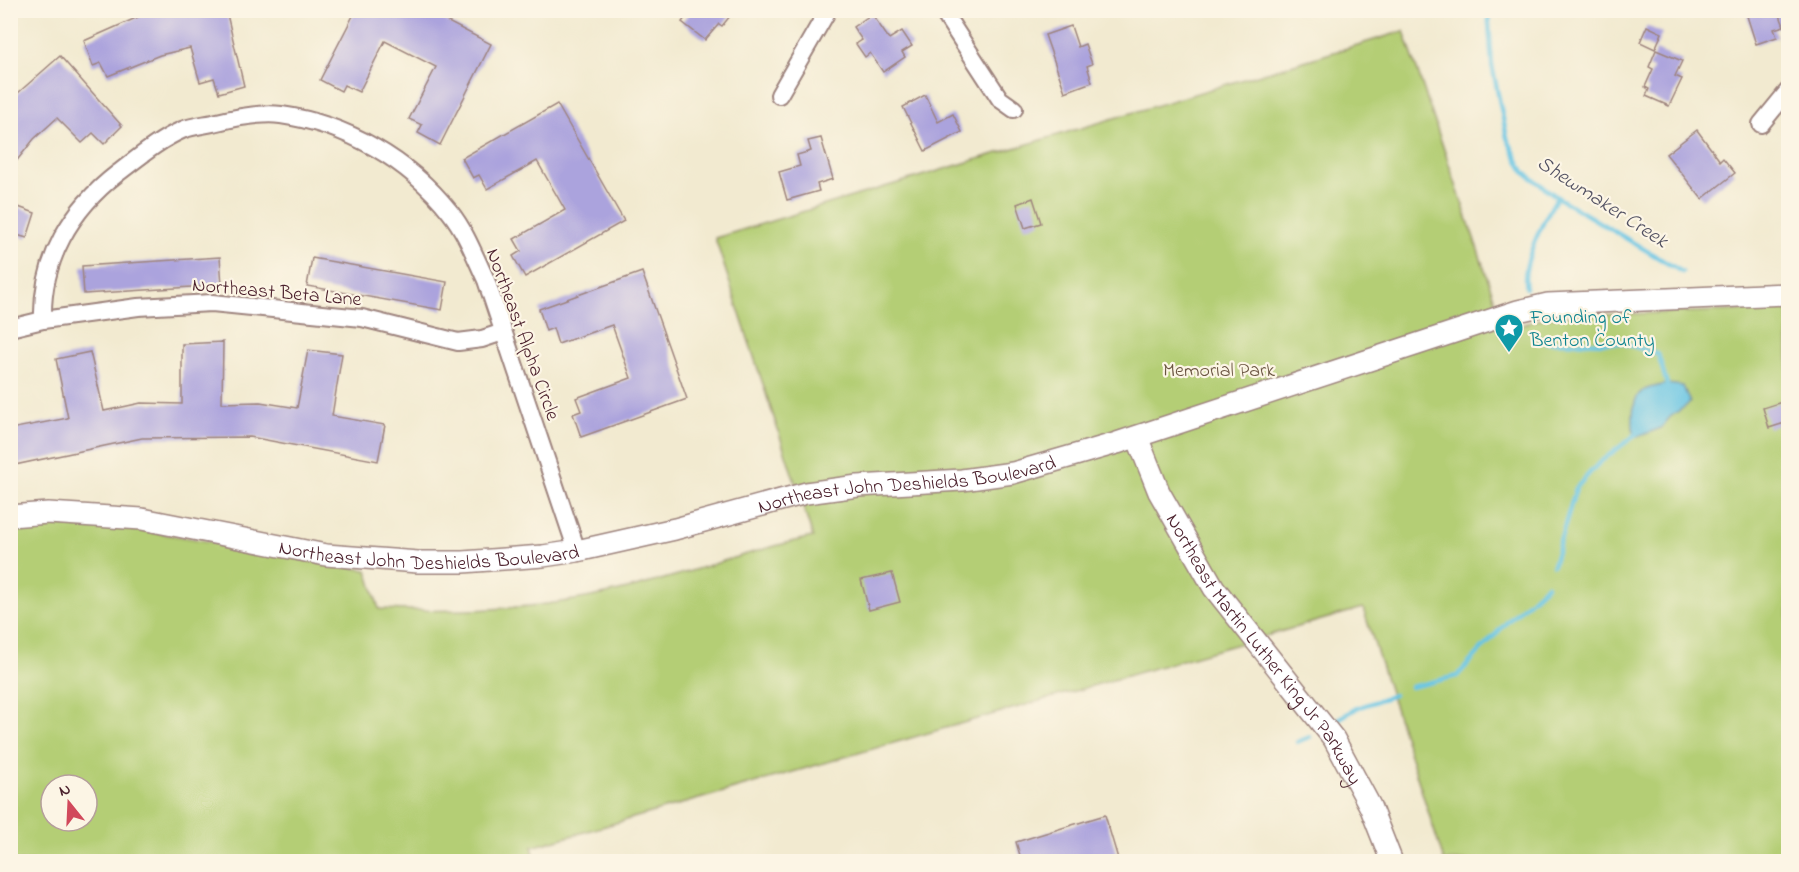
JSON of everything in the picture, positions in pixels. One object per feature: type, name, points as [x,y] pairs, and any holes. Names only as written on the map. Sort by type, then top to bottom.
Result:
[{"type":"street","points":[[779,94],[828,10]]},
{"type":"street","points":[[942,10],[1000,99],[1014,109]]},
{"type":"street","points":[[1761,124],[1788,92]]},
{"type":"street","name":"Northeast Alpha Circle","points":[[42,320],[42,296],[49,264],[73,218],[107,182],[147,151],[182,130],[229,119],[279,115],[321,124],[357,137],[383,152],[417,179],[450,212],[466,239],[486,280],[577,551]]},
{"type":"street","name":"Northeast John Deshields Boulevard","points":[[10,516],[48,513],[142,519],[326,555],[410,561],[498,560],[577,551],[675,529],[806,493],[858,486],[962,480],[1013,473],[1137,436],[1518,311],[1548,304],[1788,294]]},
{"type":"street","name":"Northeast Beta Lane","points":[[10,328],[42,320],[138,307],[212,303],[362,318],[458,342],[482,339],[502,332]]},
{"type":"street","name":"Northeast Martin Luther King Jr Parkway","points":[[1137,436],[1159,492],[1214,588],[1334,739],[1370,806],[1392,861]]},
{"type":"green space","name":"Memorial Park","points":[[1404,31],[1505,330],[1544,318],[1562,316],[1788,309],[1788,861],[1444,861],[1363,608],[532,847],[536,861],[11,862],[11,526],[56,525],[145,531],[367,570],[379,609],[409,610],[500,609],[589,597],[644,585],[788,542],[813,537],[715,238]]},
{"type":"water","points":[[1667,384],[1683,386],[1690,403],[1670,417],[1661,428],[1637,437],[1633,424],[1633,409],[1637,396],[1645,390]]},
{"type":"building","points":[[154,10],[226,10],[244,86],[219,93],[214,78],[200,82],[190,48],[160,55],[108,76],[101,63],[93,66],[84,41]]},
{"type":"building","points":[[356,10],[425,10],[491,44],[440,145],[418,133],[422,125],[409,119],[436,67],[385,41],[359,92],[344,85],[341,91],[320,80]]},
{"type":"building","points":[[691,10],[735,10],[722,26],[719,24],[705,40],[682,22]]},
{"type":"building","points":[[1749,10],[1778,10],[1784,26],[1774,29],[1777,37],[1756,44],[1747,16],[1750,15]]},
{"type":"building","points":[[872,14],[889,39],[902,31],[912,46],[902,52],[905,57],[883,72],[870,53],[865,57],[856,44],[862,40],[853,27]]},
{"type":"building","points":[[1071,26],[1078,47],[1085,44],[1092,64],[1087,66],[1092,82],[1065,92],[1045,35]]},
{"type":"building","points":[[1647,26],[1662,33],[1655,49],[1640,42]]},
{"type":"building","points":[[1656,50],[1682,61],[1675,76],[1682,79],[1669,106],[1646,96],[1649,89],[1645,87],[1653,69],[1649,67]]},
{"type":"building","points":[[60,56],[122,126],[104,144],[93,133],[82,143],[57,118],[34,139],[10,169],[10,100]]},
{"type":"building","points":[[925,95],[938,122],[953,114],[962,132],[925,151],[903,107]]},
{"type":"building","points":[[557,104],[624,221],[525,277],[513,256],[521,251],[514,239],[565,210],[537,161],[487,189],[479,175],[473,178],[462,158]]},
{"type":"building","points":[[1697,130],[1720,161],[1723,158],[1735,173],[1702,199],[1666,154]]},
{"type":"building","points":[[821,138],[833,179],[817,184],[819,191],[787,200],[779,172],[800,166],[797,155],[811,151],[808,141]]},
{"type":"building","points":[[1033,198],[1041,223],[1025,228],[1017,204]]},
{"type":"building","points":[[10,204],[35,213],[27,238],[10,233]]},
{"type":"building","points":[[220,257],[222,285],[84,294],[82,266]]},
{"type":"building","points":[[312,258],[447,282],[442,310],[307,286]]},
{"type":"building","points":[[642,272],[687,399],[581,437],[573,414],[581,411],[576,398],[631,378],[612,325],[558,344],[553,328],[546,331],[539,309]]},
{"type":"building","points":[[223,342],[222,403],[260,402],[297,408],[308,350],[342,354],[332,416],[385,425],[378,461],[250,437],[142,438],[10,466],[10,429],[68,418],[56,359],[90,352],[104,411],[141,403],[182,404],[182,344]]},
{"type":"building","points":[[1788,400],[1788,422],[1769,428],[1763,408]]},
{"type":"building","points":[[892,573],[900,602],[869,610],[861,580]]},
{"type":"building","points":[[1105,815],[1119,862],[1022,862],[1016,842]]},
{"type":"waterway","name":"Shewmaker Creek","points":[[1488,10],[1492,65],[1507,138],[1524,172],[1557,197],[1682,272]]},
{"type":"waterway","points":[[1526,288],[1525,278],[1530,254],[1540,228],[1557,197]]},
{"type":"waterway","points":[[1537,336],[1545,342],[1623,343],[1658,354],[1667,384],[1665,389]]},
{"type":"waterway","points":[[1553,565],[1576,488],[1599,463],[1639,432]]},
{"type":"waterway","points":[[1411,687],[1457,676],[1507,622],[1547,585]]},
{"type":"waterway","points":[[1338,719],[1357,708],[1394,695]]},
{"type":"waterway","points":[[1297,742],[1310,737]]},
{"type":"place","name":"Founding of Benton County","points":[[1509,354]]}]
